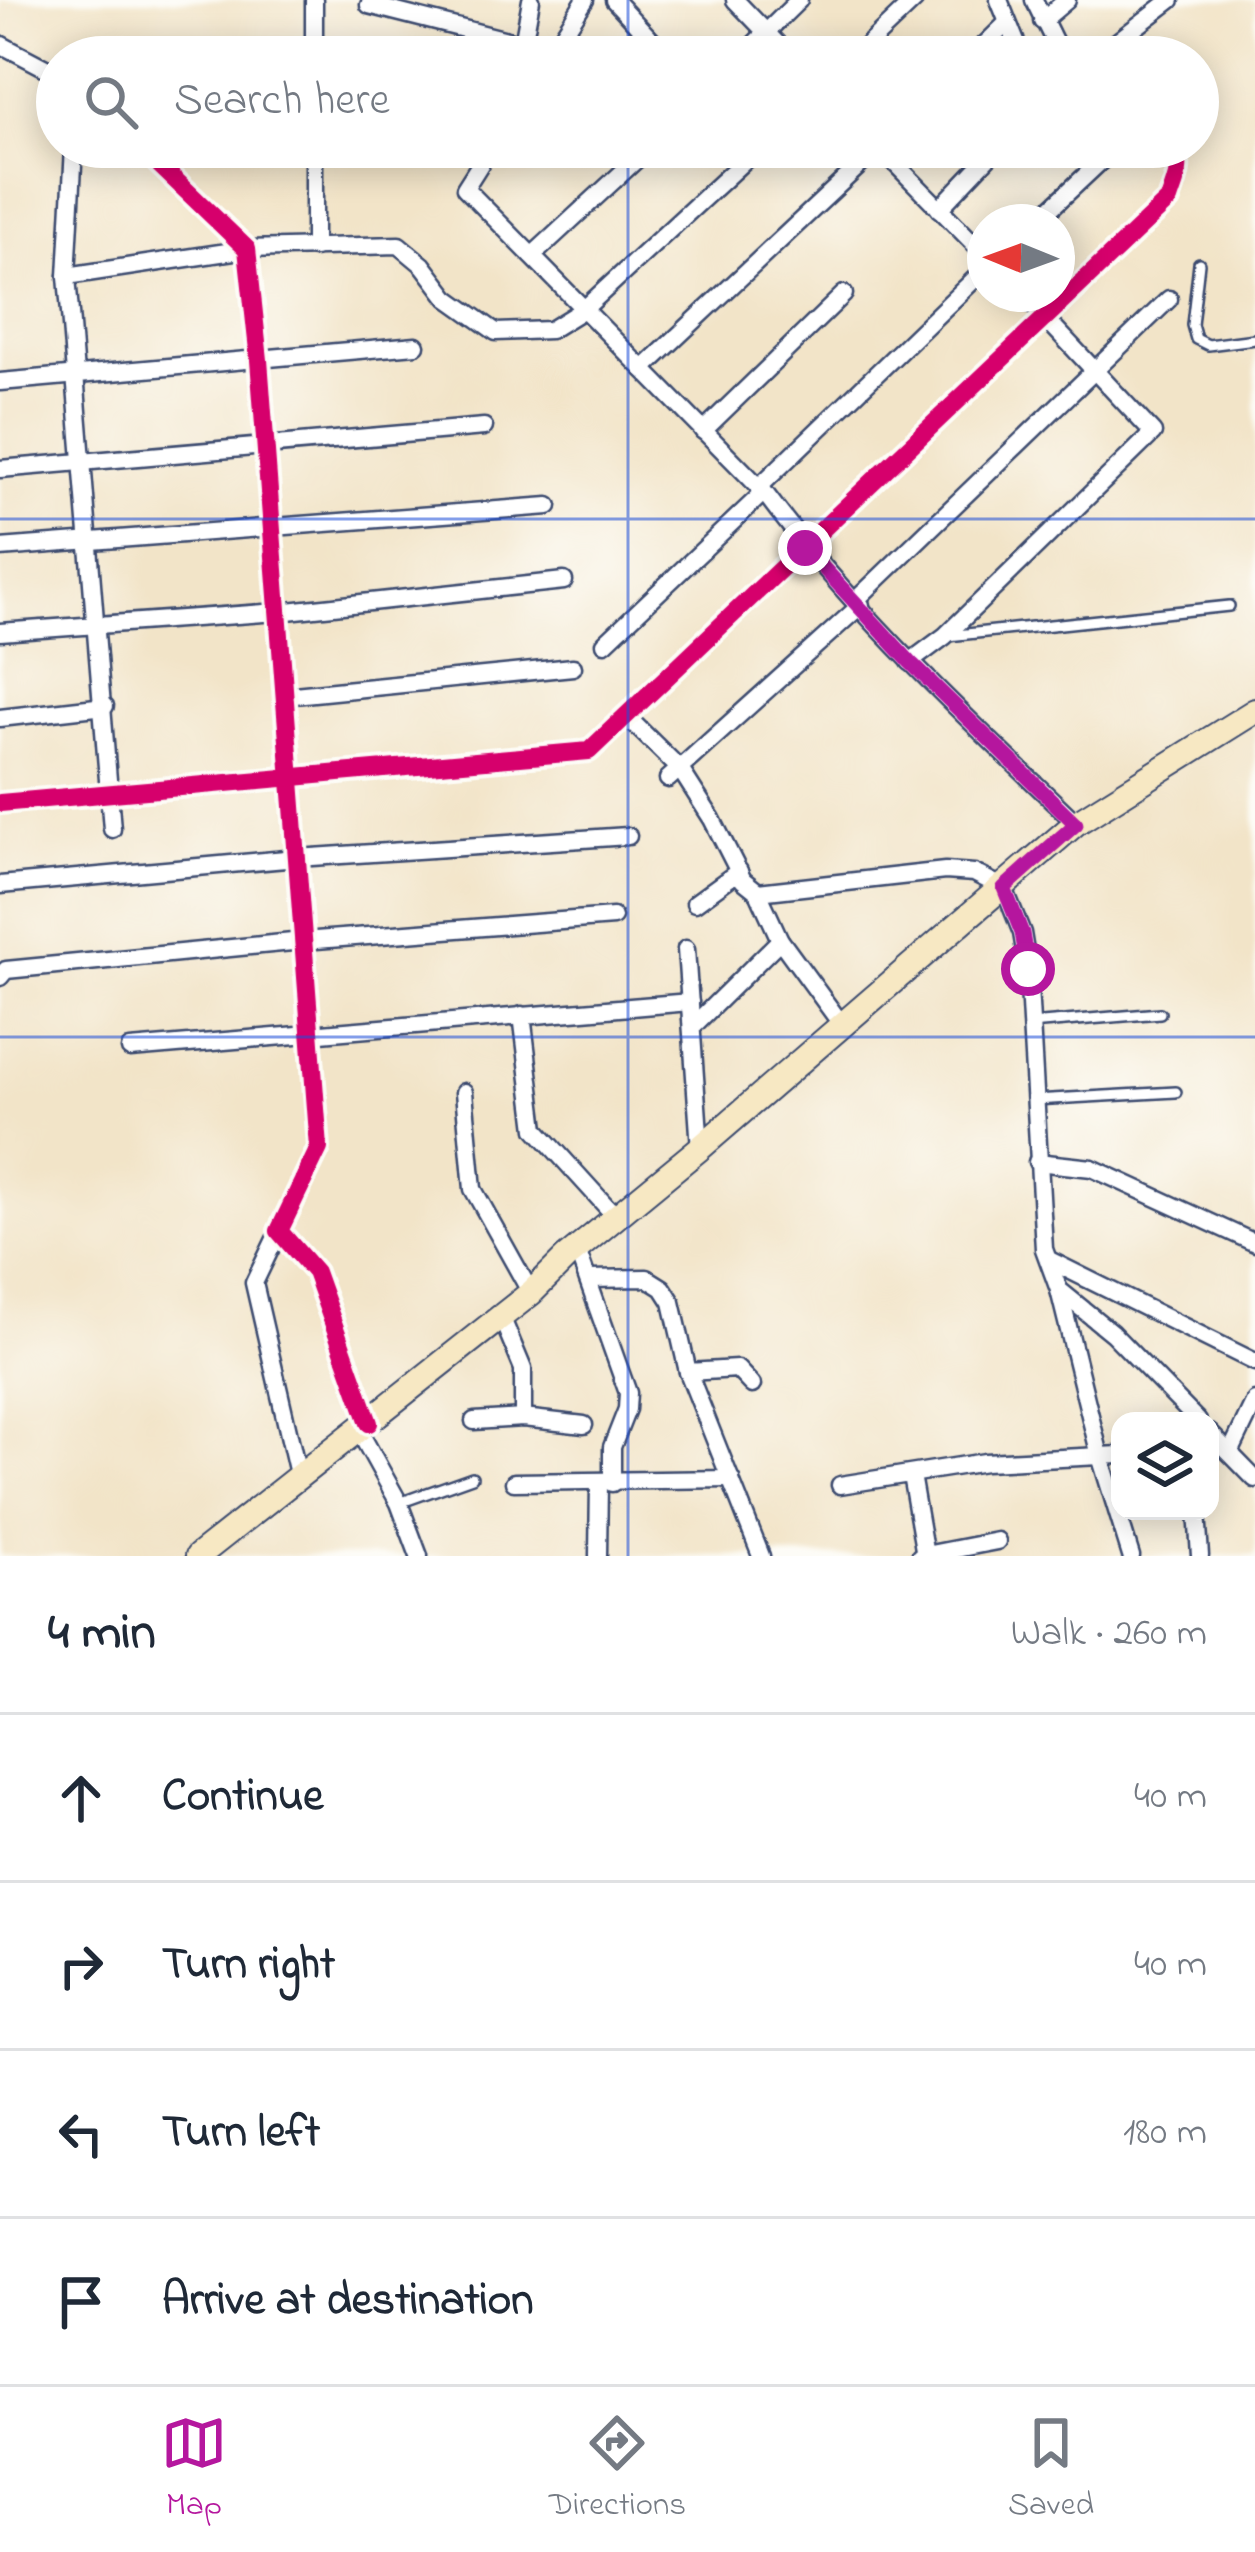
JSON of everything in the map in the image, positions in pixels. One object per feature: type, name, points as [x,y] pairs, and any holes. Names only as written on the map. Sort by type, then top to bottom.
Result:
[{"type":"street","points":[[314,0],[314,36]]},
{"type":"street","points":[[524,36],[531,0]]},
{"type":"street","points":[[563,36],[585,0]]},
{"type":"street","points":[[614,0],[647,36]]},
{"type":"street","points":[[735,0],[770,36]]},
{"type":"street","points":[[762,36],[799,0]]},
{"type":"street","points":[[877,36],[915,0]]},
{"type":"street","points":[[999,0],[1013,36]]},
{"type":"street","points":[[1034,0],[1050,36]]},
{"type":"street","points":[[1042,21],[1067,0]]},
{"type":"street","points":[[1124,36],[1171,0]]},
{"type":"street","points":[[369,5],[491,36]]},
{"type":"street","points":[[994,36],[1007,23]]},
{"type":"street","points":[[0,44],[36,63]]},
{"type":"street","points":[[73,168],[67,276],[112,829]]},
{"type":"street","points":[[163,168],[247,249],[259,360],[319,1148],[254,1283],[298,1474]]},
{"type":"street","points":[[314,168],[314,248]]},
{"type":"street","points":[[478,168],[465,188],[762,490],[805,548],[910,662],[1076,824]]},
{"type":"street","points":[[532,256],[623,168]]},
{"type":"street","points":[[67,276],[247,249],[399,245],[423,265],[448,298],[496,332],[550,330],[584,309],[736,168]]},
{"type":"street","points":[[643,369],[857,168]]},
{"type":"street","points":[[900,168],[967,237]]},
{"type":"street","points":[[939,208],[978,168]]},
{"type":"street","points":[[1055,204],[1094,168]]},
{"type":"street","points":[[0,803],[589,751],[1169,200],[1179,168]]},
{"type":"street","points":[[605,643],[967,287]]},
{"type":"street","points":[[704,431],[844,294]]},
{"type":"street","points":[[674,774],[858,603],[1169,299]]},
{"type":"street","points":[[910,662],[945,637],[1154,434],[1041,312]]},
{"type":"street","points":[[0,382],[416,345]]},
{"type":"street","points":[[0,469],[484,427]]},
{"type":"street","points":[[0,548],[549,506]]},
{"type":"street","points":[[0,632],[278,611],[564,581]]},
{"type":"street","points":[[284,696],[573,668]]},
{"type":"street","points":[[0,718],[104,706]]},
{"type":"street","points":[[198,1556],[531,1293],[1076,824],[1255,711]]},
{"type":"street","points":[[626,716],[712,819],[739,872],[758,892],[780,940],[842,1025]]},
{"type":"street","points":[[0,885],[297,858],[628,836]]},
{"type":"street","points":[[758,892],[945,871],[974,873],[1004,888],[1022,933],[1042,1233],[1131,1556]]},
{"type":"street","points":[[694,903],[739,872]]},
{"type":"street","points":[[0,976],[5,970],[303,941],[613,917]]},
{"type":"street","points":[[692,1027],[780,940]]},
{"type":"street","points":[[686,949],[700,1148]]},
{"type":"street","points":[[130,1049],[690,1002]]},
{"type":"street","points":[[522,1015],[536,1129],[617,1217]]},
{"type":"street","points":[[464,1093],[473,1189],[531,1293]]},
{"type":"street","points":[[1037,1162],[1092,1168],[1255,1243]]},
{"type":"street","points":[[279,1231],[315,1272],[364,1426],[419,1556]]},
{"type":"street","points":[[577,1250],[628,1393],[612,1447],[598,1556]]},
{"type":"street","points":[[1048,1260],[1255,1362]]},
{"type":"street","points":[[589,1279],[634,1276],[663,1288],[679,1321],[688,1372],[761,1556]]},
{"type":"street","points":[[1059,1290],[1112,1333],[1186,1412]]},
{"type":"street","points":[[501,1316],[524,1369],[523,1418]]},
{"type":"street","points":[[688,1372],[737,1369],[752,1385]]},
{"type":"street","points":[[1230,1454],[1255,1401]]},
{"type":"street","points":[[474,1421],[523,1418],[584,1425]]},
{"type":"street","points":[[1219,1442],[1253,1476]]},
{"type":"street","points":[[840,1485],[985,1462],[1111,1455]]},
{"type":"street","points":[[911,1475],[922,1555],[997,1541]]},
{"type":"street","points":[[514,1482],[731,1479]]},
{"type":"street","points":[[1197,1520],[1200,1556]]},
{"type":"lane","points":[[1199,263],[1192,325],[1196,339],[1208,345],[1255,339]]},
{"type":"lane","points":[[945,637],[1229,606]]},
{"type":"lane","points":[[1030,1024],[1160,1013]]},
{"type":"lane","points":[[1034,1100],[1176,1092]]},
{"type":"lane","points":[[399,1503],[472,1477]]},
{"type":"cycle path","points":[[163,168],[247,249],[319,1148],[279,1231],[315,1272],[369,1423]]},
{"type":"cycle path","points":[[0,803],[589,751],[1169,200],[1178,168]]},
{"type":"route","points":[[805,548],[910,662],[1076,824],[1004,888],[1022,933],[1028,969]]}]
